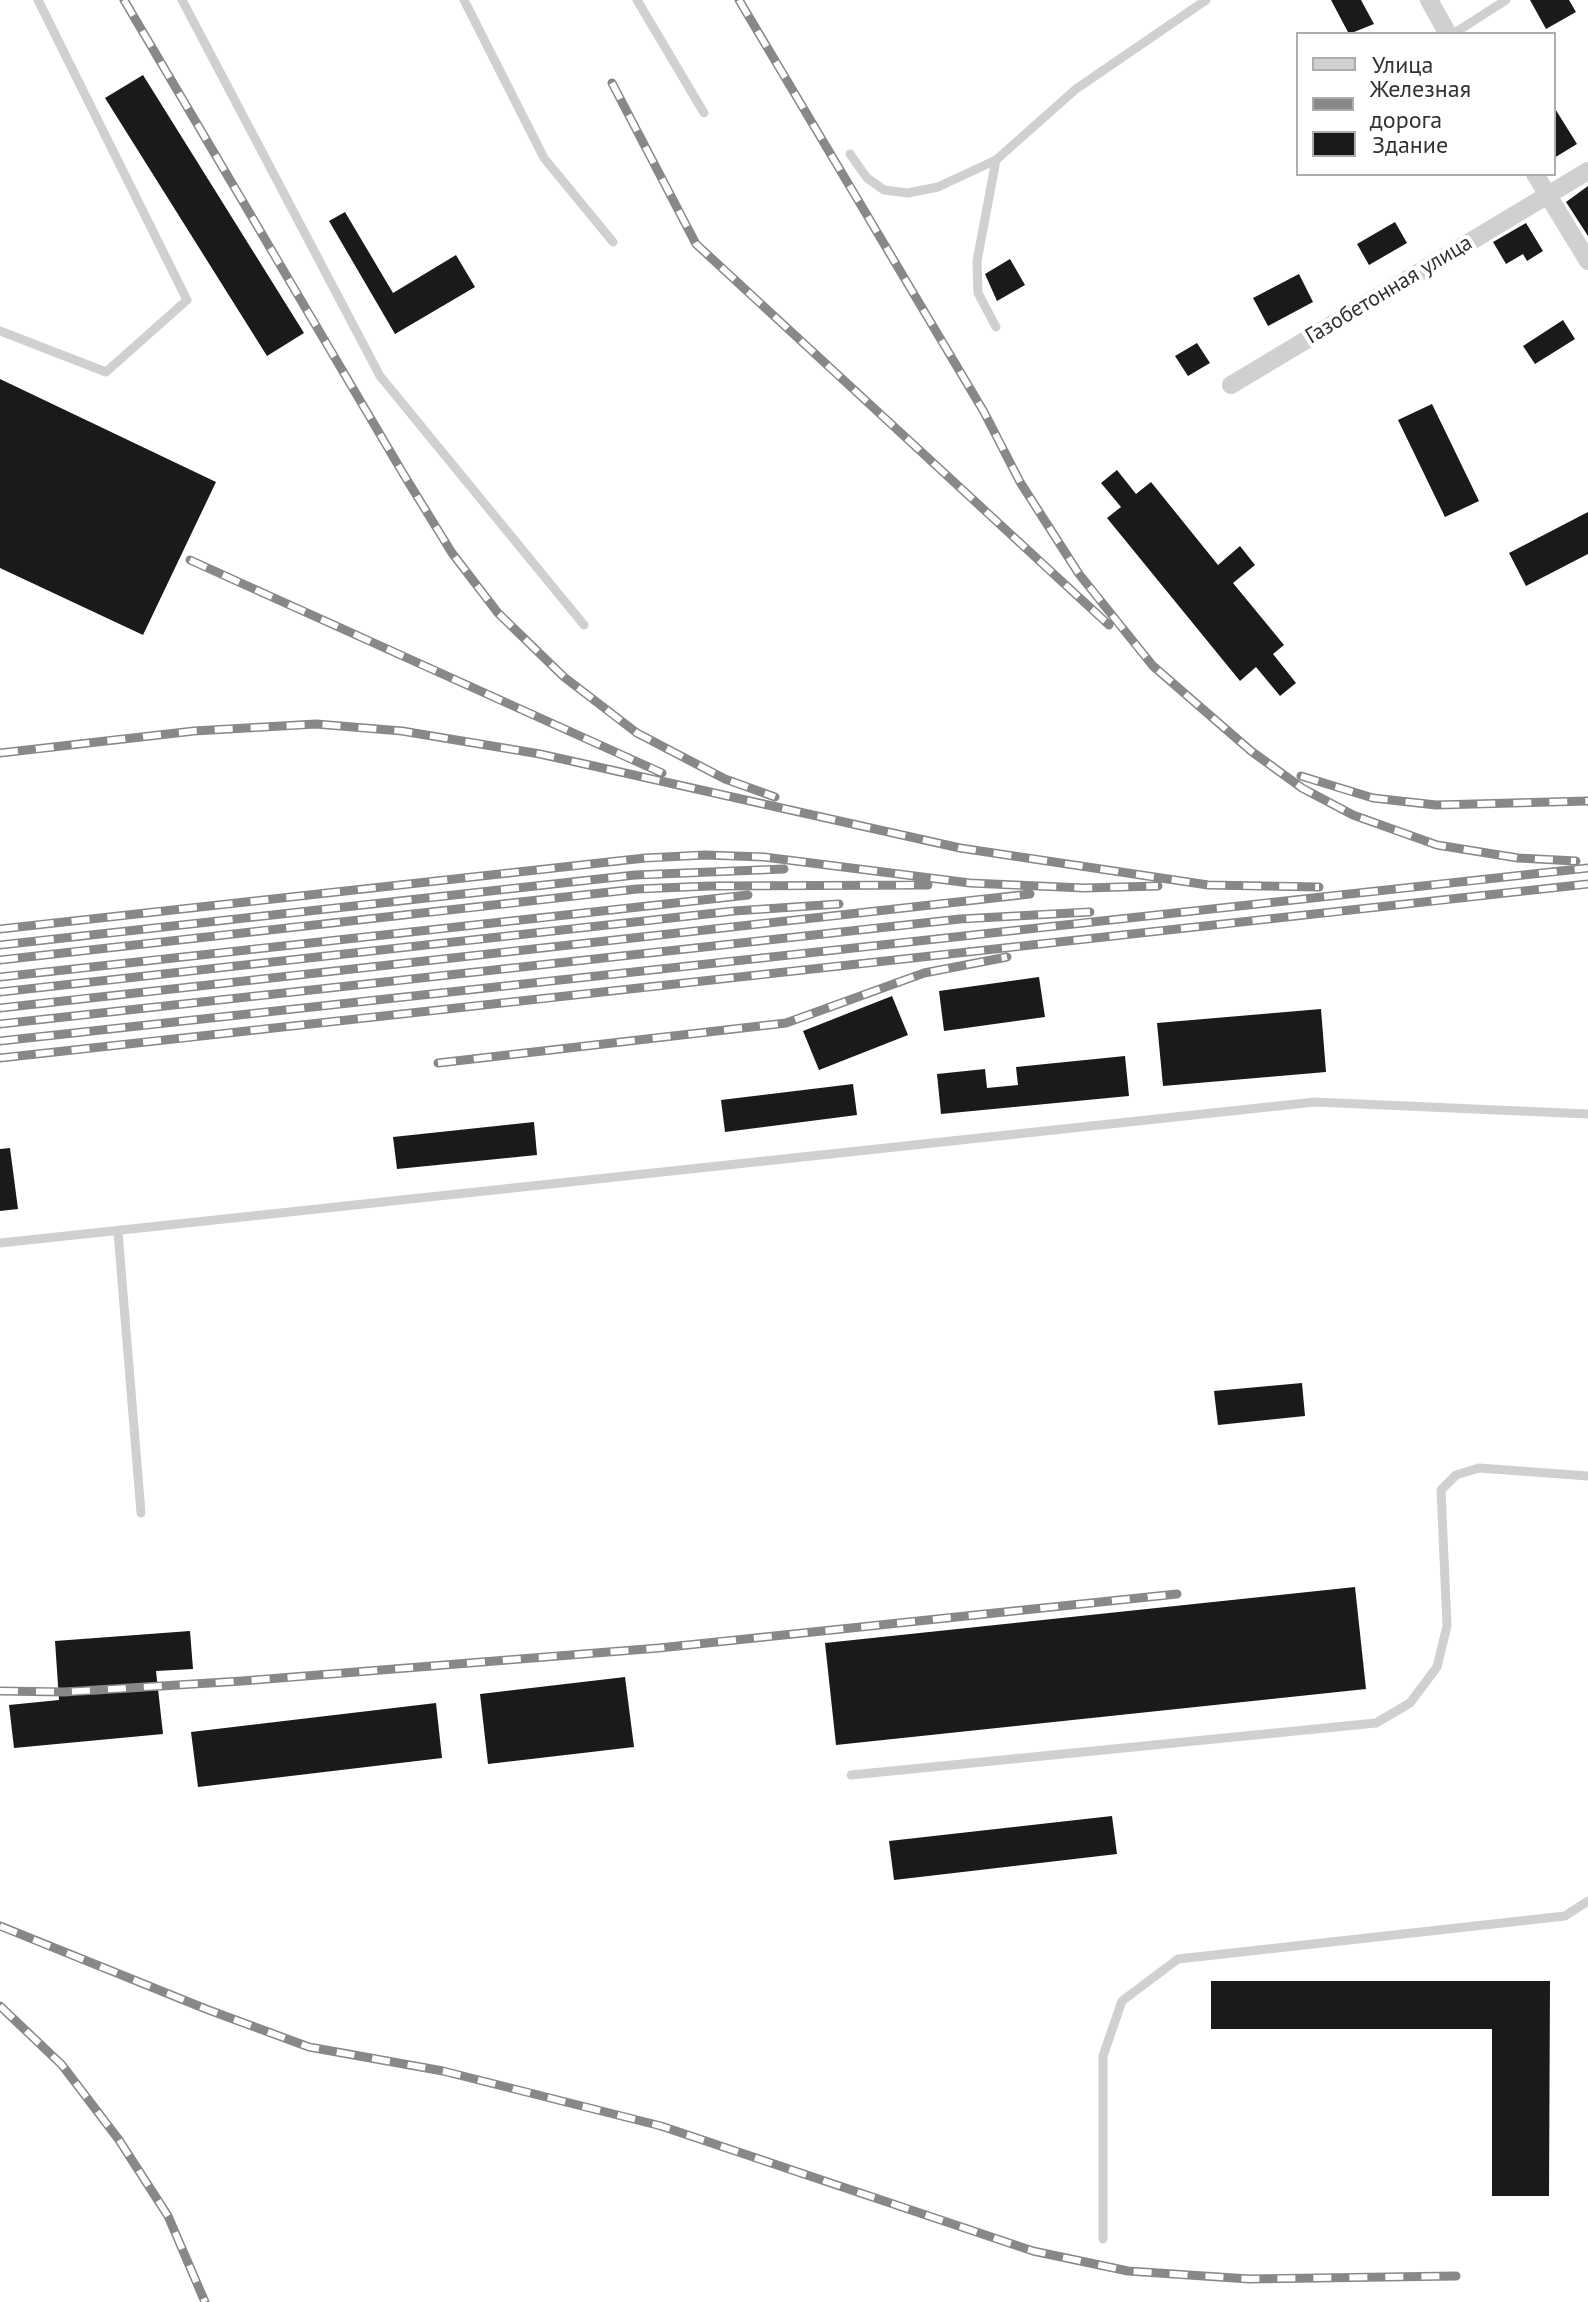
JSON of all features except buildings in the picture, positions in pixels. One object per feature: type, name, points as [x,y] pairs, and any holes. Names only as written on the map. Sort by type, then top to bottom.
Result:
[{"type":"street","points":[[1429,0],[1449,32]]},
{"type":"street","name":"Газобетонная улица","points":[[1231,385],[1588,171]]},
{"type":"street","points":[[1536,176],[1588,261]]},
{"type":"lane","points":[[0,331],[106,372],[187,300],[38,0]]},
{"type":"lane","points":[[182,0],[380,376],[584,625]]},
{"type":"lane","points":[[464,0],[544,158],[613,242]]},
{"type":"lane","points":[[637,0],[704,113]]},
{"type":"lane","points":[[850,154],[867,178],[884,190],[908,193],[938,187],[996,160],[1076,89],[1206,0]]},
{"type":"lane","points":[[1453,32],[1506,0]]},
{"type":"lane","points":[[996,160],[977,261],[978,293],[996,327]]},
{"type":"lane","points":[[0,1243],[1315,1102],[1588,1114]]},
{"type":"lane","points":[[118,1232],[141,1513]]},
{"type":"lane","points":[[851,1775],[1376,1723],[1410,1703],[1437,1667],[1447,1626],[1441,1490],[1456,1475],[1479,1468],[1588,1476]]},
{"type":"lane","points":[[1103,2239],[1103,2056],[1122,2001],[1178,1959],[1565,1916],[1588,1901]]},
{"type":"railway","points":[[124,0],[404,475],[452,553],[498,613],[564,677],[637,733],[725,779],[775,797]]},
{"type":"railway","points":[[739,0],[984,412],[1020,482],[1079,574],[1153,666],[1251,751],[1302,788],[1353,815],[1437,845],[1518,858],[1576,861]]},
{"type":"railway","points":[[612,83],[696,244],[1109,625]]},
{"type":"railway","points":[[190,560],[662,773]]},
{"type":"railway","points":[[0,753],[194,731],[316,724],[402,731],[540,754],[960,848],[1208,885],[1319,887]]},
{"type":"railway","points":[[1301,776],[1373,798],[1436,805],[1588,801]]},
{"type":"railway","points":[[0,929],[645,858],[705,855],[764,857],[970,883],[1084,888],[1158,886]]},
{"type":"railway","points":[[0,1041],[1588,868]]},
{"type":"railway","points":[[0,945],[635,875],[784,869]]},
{"type":"railway","points":[[0,1058],[1588,884]]},
{"type":"railway","points":[[0,960],[637,889],[928,885]]},
{"type":"railway","points":[[0,1008],[1030,894]]},
{"type":"railway","points":[[0,977],[748,895]]},
{"type":"railway","points":[[0,992],[734,911],[839,904]]},
{"type":"railway","points":[[0,1024],[960,919],[1090,912]]},
{"type":"railway","points":[[438,1063],[786,1023],[924,973],[1007,957]]},
{"type":"railway","points":[[0,1691],[64,1692],[242,1681],[659,1648],[1177,1594]]},
{"type":"railway","points":[[0,1926],[309,2047],[443,2071],[661,2126],[1033,2251],[1128,2271],[1249,2279],[1456,2276]]},
{"type":"railway","points":[[0,2006],[62,2065],[119,2140],[168,2216],[205,2302]]}]
